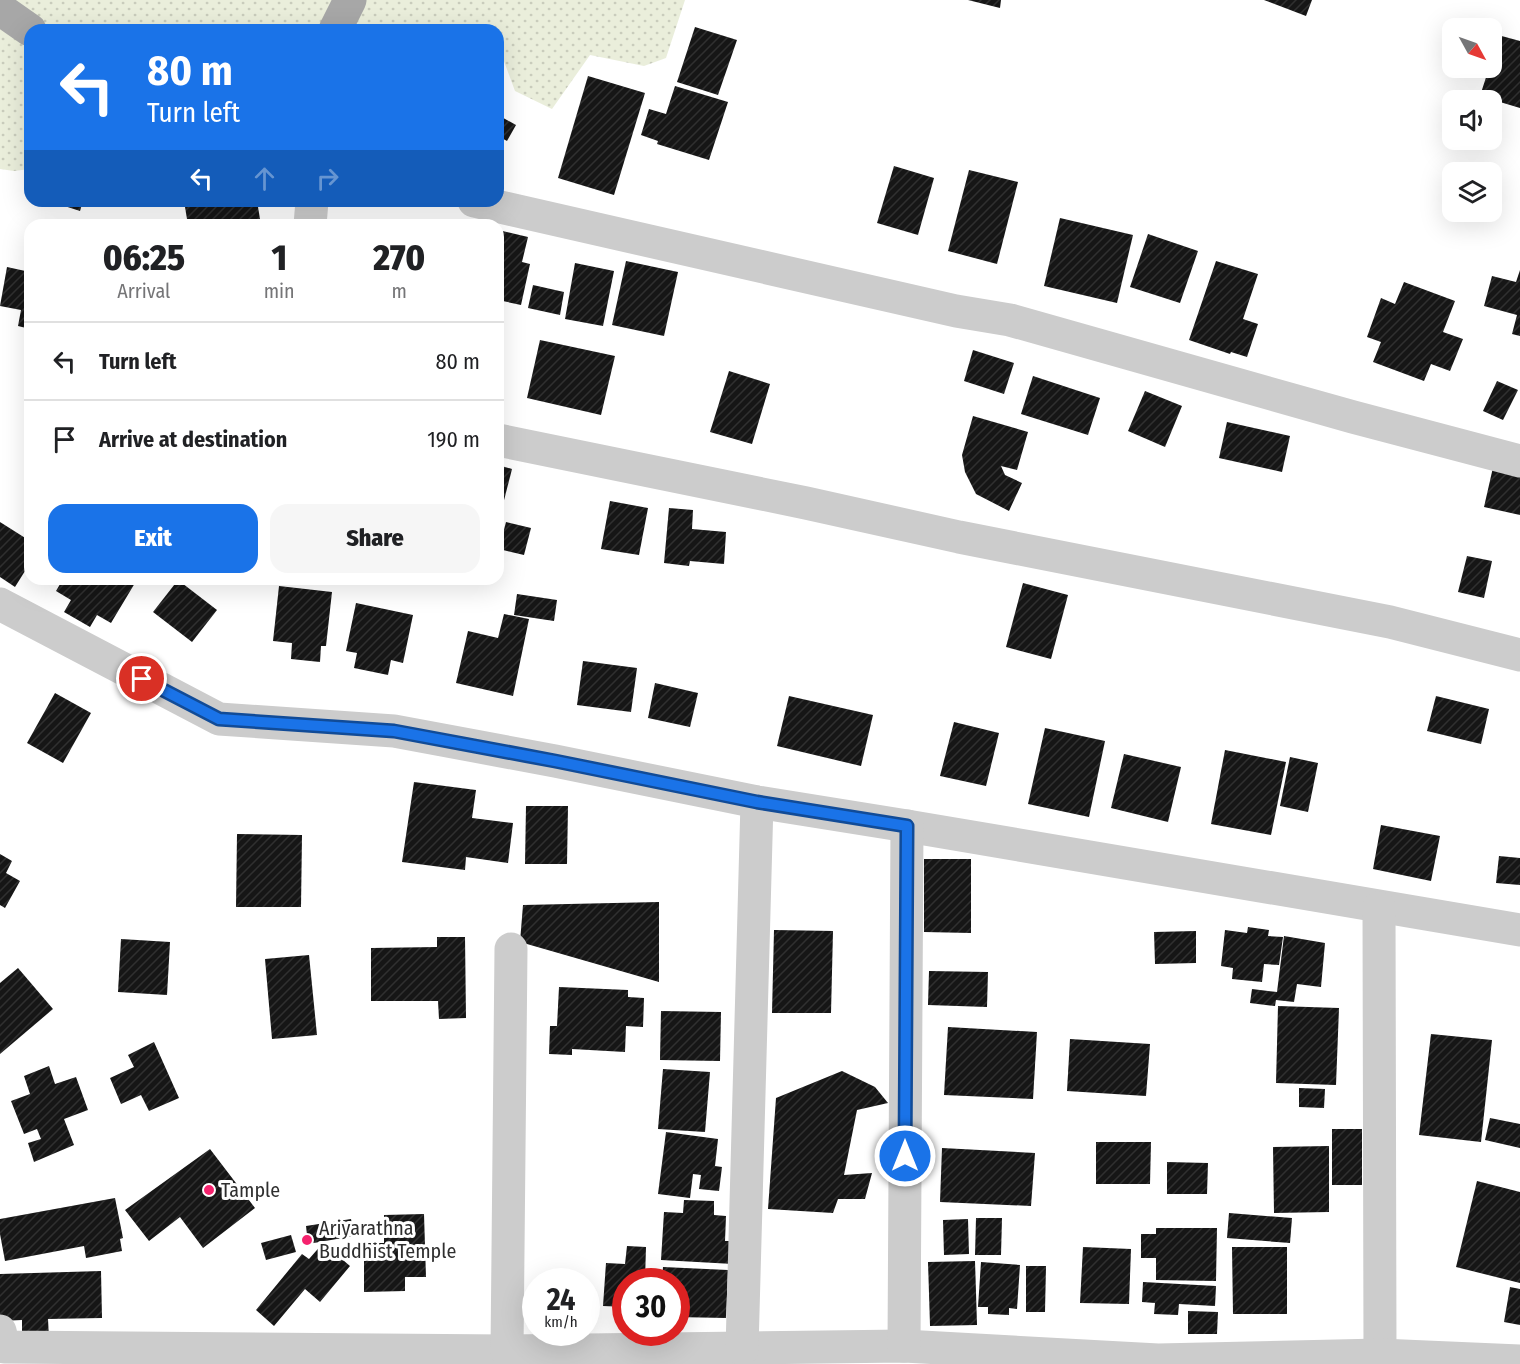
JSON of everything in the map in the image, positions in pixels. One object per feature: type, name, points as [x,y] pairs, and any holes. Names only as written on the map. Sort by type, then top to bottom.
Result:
[{"type":"main road","points":[[338,24],[350,0]]},
{"type":"main road","points":[[0,9],[24,26]]},
{"type":"street","points":[[500,207],[944,308],[1010,320],[1353,417],[1520,460]]},
{"type":"street","points":[[504,441],[806,503],[971,540],[1390,622],[1520,655]]},
{"type":"street","points":[[0,604],[219,719],[394,731],[757,802],[1520,930]]},
{"type":"street","points":[[742,1349],[757,802]]},
{"type":"street","points":[[904,1346],[907,826]]},
{"type":"street","points":[[1379,908],[1380,1355]]},
{"type":"street","points":[[507,1352],[511,949]]},
{"type":"street","points":[[2,1347],[507,1352],[904,1346],[1158,1362],[1380,1355],[1520,1361]]},
{"type":"green space","points":[[0,0],[685,0],[666,58],[644,66],[590,55],[552,109],[515,91],[504,61],[504,24],[24,24],[24,170],[0,169]]},
{"type":"building","points":[[968,0],[1001,0],[1000,8]]},
{"type":"building","points":[[1264,0],[1312,0],[1306,16]]},
{"type":"building","points":[[695,27],[737,40],[718,95],[677,82]]},
{"type":"building","points":[[1502,36],[1520,41],[1520,108],[1502,103],[1502,90],[1482,90],[1486,78],[1502,78]]},
{"type":"building","points":[[588,76],[645,93],[614,195],[558,178]]},
{"type":"building","points":[[675,86],[728,102],[709,160],[657,144],[658,141],[641,135],[649,109],[666,114]]},
{"type":"building","points":[[504,118],[516,125],[507,141],[504,139]]},
{"type":"building","points":[[894,166],[934,178],[918,235],[877,223]]},
{"type":"building","points":[[969,170],[1018,182],[997,264],[948,251]]},
{"type":"building","points":[[68,207],[81,207],[80,211]]},
{"type":"building","points":[[185,207],[258,207],[260,219],[187,219]]},
{"type":"building","points":[[1060,218],[1133,235],[1117,303],[1044,286]]},
{"type":"building","points":[[504,231],[528,237],[522,262],[530,264],[521,305],[504,301]]},
{"type":"building","points":[[1148,234],[1198,251],[1180,303],[1130,287]]},
{"type":"building","points":[[626,261],[678,272],[664,336],[612,325]]},
{"type":"building","points":[[1216,261],[1258,274],[1243,319],[1258,324],[1247,357],[1231,352],[1230,354],[1189,340]]},
{"type":"building","points":[[575,263],[614,271],[603,326],[565,319]]},
{"type":"building","points":[[7,267],[24,271],[24,328],[18,326],[21,310],[0,306]]},
{"type":"building","points":[[1520,270],[1520,336],[1512,334],[1517,315],[1484,306],[1492,276],[1516,282]]},
{"type":"building","points":[[1404,282],[1455,301],[1443,332],[1463,339],[1450,371],[1431,364],[1424,381],[1373,362],[1381,342],[1367,337],[1381,298],[1395,304]]},
{"type":"building","points":[[533,285],[564,292],[560,315],[528,308]]},
{"type":"building","points":[[540,340],[615,356],[601,415],[527,398]]},
{"type":"building","points":[[973,350],[1014,363],[1004,394],[964,381]]},
{"type":"building","points":[[729,371],[770,384],[752,444],[710,432]]},
{"type":"building","points":[[1033,376],[1100,398],[1088,435],[1021,414]]},
{"type":"building","points":[[1497,381],[1518,390],[1503,420],[1483,411]]},
{"type":"building","points":[[1145,391],[1182,406],[1165,447],[1128,431]]},
{"type":"building","points":[[973,416],[1028,432],[1017,470],[1001,466],[1005,475],[1022,483],[1009,511],[976,494],[965,472],[962,455]]},
{"type":"building","points":[[1227,422],[1290,436],[1282,472],[1219,458]]},
{"type":"building","points":[[1494,463],[1520,469],[1520,515],[1484,507]]},
{"type":"building","points":[[504,467],[512,469],[504,500]]},
{"type":"building","points":[[610,501],[648,508],[639,555],[601,549]]},
{"type":"building","points":[[669,508],[693,510],[692,529],[726,532],[724,564],[690,561],[689,566],[664,563]]},
{"type":"building","points":[[0,522],[24,537],[24,573],[15,587],[0,577]]},
{"type":"building","points":[[506,522],[531,528],[524,555],[504,550]]},
{"type":"building","points":[[1467,556],[1492,561],[1484,598],[1458,592]]},
{"type":"building","points":[[1023,583],[1068,595],[1051,659],[1006,647]]},
{"type":"building","points":[[60,585],[134,585],[111,623],[97,615],[90,627],[64,612],[71,600],[56,591]]},
{"type":"building","points":[[174,585],[184,585],[217,610],[192,642],[153,612]]},
{"type":"building","points":[[279,586],[332,592],[326,646],[321,646],[320,662],[291,659],[292,643],[273,641]]},
{"type":"building","points":[[517,594],[557,600],[554,621],[514,615]]},
{"type":"building","points":[[356,603],[413,615],[403,663],[391,660],[388,675],[354,668],[357,653],[346,651]]},
{"type":"building","points":[[504,614],[529,619],[513,696],[456,683],[468,631],[498,638]]},
{"type":"building","points":[[583,661],[637,668],[631,712],[577,705]]},
{"type":"building","points":[[655,683],[698,693],[690,727],[648,718]]},
{"type":"building","points":[[55,693],[91,713],[63,763],[27,743]]},
{"type":"building","points":[[789,696],[873,715],[861,766],[777,746]]},
{"type":"building","points":[[1436,696],[1489,709],[1481,744],[1427,731]]},
{"type":"building","points":[[954,722],[999,733],[986,786],[940,776]]},
{"type":"building","points":[[1045,728],[1105,741],[1089,817],[1028,804]]},
{"type":"building","points":[[1225,750],[1286,762],[1271,835],[1211,824]]},
{"type":"building","points":[[1124,754],[1181,767],[1168,822],[1111,808]]},
{"type":"building","points":[[1290,757],[1318,763],[1308,812],[1280,806]]},
{"type":"building","points":[[414,782],[476,790],[472,818],[513,823],[508,863],[466,857],[465,870],[402,862]]},
{"type":"building","points":[[526,806],[568,806],[567,864],[525,864]]},
{"type":"building","points":[[1381,825],[1440,836],[1431,881],[1373,869]]},
{"type":"building","points":[[237,834],[302,835],[301,907],[236,907]]},
{"type":"building","points":[[0,854],[12,861],[6,873],[20,881],[5,908],[0,905]]},
{"type":"building","points":[[1499,856],[1520,858],[1520,885],[1496,883]]},
{"type":"building","points":[[924,859],[971,859],[971,933],[924,932]]},
{"type":"building","points":[[659,902],[659,982],[520,942],[523,905]]},
{"type":"building","points":[[1248,927],[1269,930],[1268,936],[1283,937],[1279,965],[1264,964],[1262,982],[1232,979],[1233,968],[1221,966],[1225,930],[1247,933]]},
{"type":"building","points":[[774,930],[833,931],[831,1013],[772,1013]]},
{"type":"building","points":[[1196,931],[1196,963],[1155,964],[1154,932]]},
{"type":"building","points":[[1284,936],[1325,943],[1321,987],[1297,984],[1294,1002],[1276,1000],[1275,1006],[1250,1003],[1252,989],[1277,992]]},
{"type":"building","points":[[437,937],[465,937],[466,1018],[439,1019],[438,1001],[371,1001],[371,948],[437,947]]},
{"type":"building","points":[[121,939],[170,942],[167,995],[118,992]]},
{"type":"building","points":[[309,955],[317,1035],[272,1039],[265,959]]},
{"type":"building","points":[[18,968],[53,1009],[0,1054],[0,983]]},
{"type":"building","points":[[929,971],[988,972],[987,1007],[928,1005]]},
{"type":"building","points":[[559,987],[628,990],[628,997],[644,998],[643,1027],[626,1026],[625,1052],[572,1049],[572,1055],[549,1054],[550,1026],[557,1026]]},
{"type":"building","points":[[1278,1006],[1339,1008],[1336,1085],[1276,1083]]},
{"type":"building","points":[[661,1011],[721,1012],[720,1061],[660,1060]]},
{"type":"building","points":[[948,1027],[1037,1032],[1033,1099],[944,1095]]},
{"type":"building","points":[[1431,1034],[1492,1040],[1481,1142],[1419,1135]]},
{"type":"building","points":[[1070,1039],[1150,1044],[1146,1096],[1067,1091]]},
{"type":"building","points":[[154,1042],[179,1098],[149,1111],[141,1095],[121,1104],[110,1078],[134,1067],[128,1055]]},
{"type":"building","points":[[49,1066],[55,1084],[76,1077],[88,1110],[64,1119],[74,1145],[34,1162],[28,1143],[41,1139],[37,1129],[24,1134],[11,1101],[30,1094],[24,1076]]},
{"type":"building","points":[[663,1069],[710,1072],[705,1132],[658,1129]]},
{"type":"building","points":[[842,1071],[875,1087],[888,1103],[857,1110],[844,1175],[872,1173],[865,1199],[838,1199],[833,1213],[768,1209],[776,1098]]},
{"type":"building","points":[[1299,1088],[1325,1089],[1324,1108],[1299,1107]]},
{"type":"building","points":[[1490,1118],[1520,1124],[1520,1148],[1485,1140]]},
{"type":"building","points":[[1332,1129],[1362,1129],[1362,1185],[1332,1185]]},
{"type":"building","points":[[666,1132],[718,1139],[715,1166],[722,1167],[719,1191],[699,1189],[701,1175],[693,1174],[690,1198],[658,1194]]},
{"type":"building","points":[[1096,1142],[1151,1142],[1150,1184],[1096,1184]]},
{"type":"building","points":[[1329,1146],[1329,1212],[1274,1213],[1273,1147]]},
{"type":"building","points":[[942,1148],[1035,1153],[1031,1206],[940,1202]]},
{"type":"building","points":[[210,1149],[255,1208],[203,1248],[180,1217],[149,1241],[125,1210]]},
{"type":"building","points":[[1167,1162],[1208,1163],[1207,1194],[1167,1194]]},
{"type":"building","points":[[1477,1181],[1520,1192],[1520,1283],[1456,1267]]},
{"type":"building","points":[[115,1198],[123,1238],[120,1239],[122,1251],[86,1258],[84,1246],[5,1261],[0,1219]]},
{"type":"building","points":[[684,1200],[714,1201],[714,1215],[726,1216],[725,1241],[734,1241],[733,1264],[661,1260],[664,1212],[683,1213]]},
{"type":"building","points":[[1229,1213],[1292,1218],[1290,1243],[1227,1238]]},
{"type":"building","points":[[424,1214],[426,1277],[405,1277],[405,1291],[364,1292],[364,1243],[384,1243],[384,1215]]},
{"type":"building","points":[[976,1218],[1002,1218],[1001,1255],[975,1255]]},
{"type":"building","points":[[351,1219],[354,1236],[308,1244],[306,1226]]},
{"type":"building","points":[[968,1219],[969,1254],[944,1255],[943,1220]]},
{"type":"building","points":[[1156,1228],[1217,1228],[1216,1281],[1156,1280],[1156,1258],[1141,1258],[1141,1234],[1156,1234]]},
{"type":"building","points":[[291,1235],[296,1252],[266,1260],[261,1243]]},
{"type":"building","points":[[323,1243],[350,1266],[320,1302],[305,1289],[274,1326],[256,1310],[302,1254],[309,1259]]},
{"type":"building","points":[[627,1246],[646,1247],[645,1268],[612,1268],[612,1306],[603,1306],[606,1263],[625,1264]]},
{"type":"building","points":[[1083,1247],[1131,1249],[1129,1304],[1080,1303]]},
{"type":"building","points":[[1232,1247],[1287,1247],[1287,1314],[1233,1314]]},
{"type":"building","points":[[975,1261],[977,1325],[930,1326],[928,1262]]},
{"type":"building","points":[[981,1262],[1020,1265],[1017,1309],[1009,1308],[1009,1315],[988,1314],[988,1307],[978,1307]]},
{"type":"building","points":[[1026,1266],[1046,1266],[1045,1312],[1026,1312]]},
{"type":"building","points":[[690,1268],[728,1270],[726,1318],[690,1317]]},
{"type":"building","points":[[101,1271],[102,1318],[48,1319],[49,1338],[22,1339],[22,1320],[0,1321],[0,1274]]},
{"type":"building","points":[[1143,1282],[1216,1286],[1215,1306],[1179,1304],[1178,1315],[1154,1314],[1155,1303],[1142,1302]]},
{"type":"building","points":[[1510,1287],[1520,1289],[1520,1325],[1504,1322]]},
{"type":"building","points":[[1188,1311],[1218,1312],[1217,1334],[1188,1334]]},
{"type":"place","name":"Tample","points":[[209,1190]]},
{"type":"place","name":"Ariyarathna Buddhist Temple","points":[[307,1240]]},
{"type":"route","points":[[142,679],[219,719],[394,731],[757,802],[907,826],[905,1156]]}]
